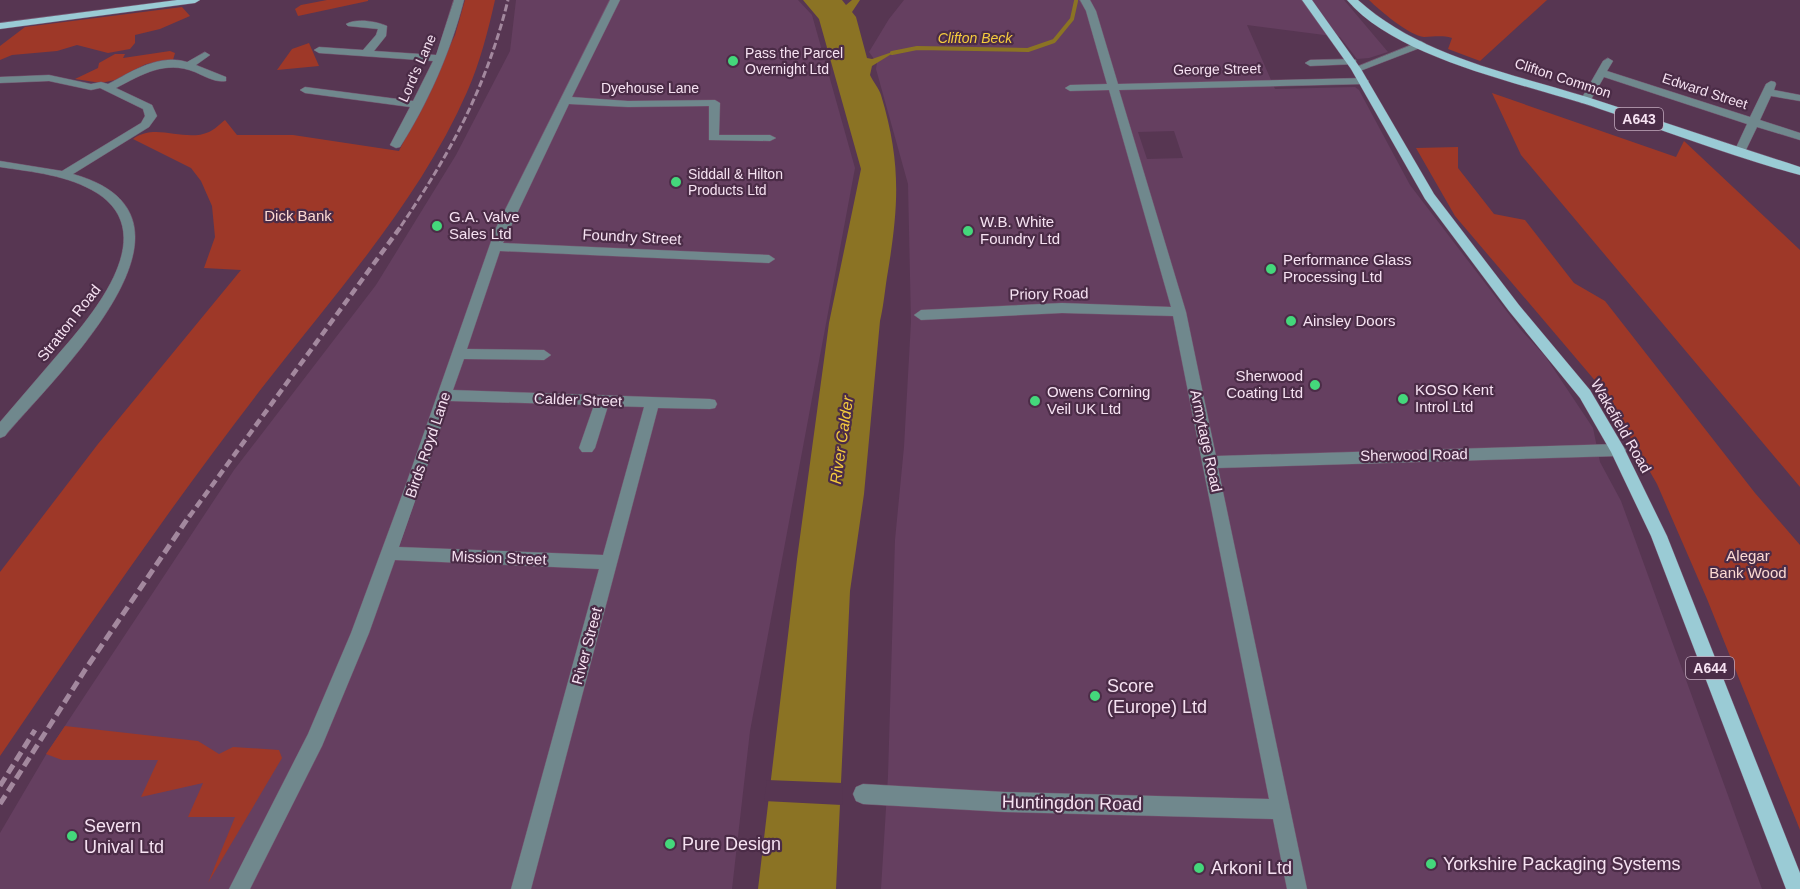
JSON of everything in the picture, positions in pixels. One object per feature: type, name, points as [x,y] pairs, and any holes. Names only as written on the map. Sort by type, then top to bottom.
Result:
[{"type":"main road","points":[[0,26],[195,0]]},
{"type":"main road","name":"Wakefield Road","points":[[1306,0],[1364,81],[1429,196],[1520,315],[1585,394],[1618,450],[1659,536],[1796,889]]},
{"type":"main road","name":"A643","points":[[1353,0],[1384,26],[1421,44]]},
{"type":"main road","name":"Clifton Common","points":[[1421,44],[1585,101],[1800,171]]},
{"type":"street","name":"Lord's Lane","points":[[396,145],[451,29],[459,0]]},
{"type":"street","name":"Birds Royd Lane","points":[[239,889],[315,740],[360,633],[445,395],[494,247],[615,0]]},
{"type":"street","name":"Armytage Road","points":[[1085,0],[1091,10],[1179,312],[1297,889]]},
{"type":"street","points":[[351,24],[376,25],[383,28],[381,36],[366,53]]},
{"type":"street","points":[[1310,63],[1354,66],[1421,44]]},
{"type":"street","points":[[319,50],[438,58]]},
{"type":"street","points":[[189,65],[205,55]]},
{"type":"street","points":[[1585,101],[1608,61]]},
{"type":"street","points":[[108,88],[150,66],[182,63],[222,79]]},
{"type":"street","name":"Edward Street","points":[[1602,73],[1800,137]]},
{"type":"street","points":[[0,80],[49,78],[90,87],[101,85],[146,105],[150,111],[145,125],[63,175]]},
{"type":"street","name":"George Street","points":[[1070,87],[1364,81]]},
{"type":"street","points":[[1740,152],[1769,88],[1800,98]]},
{"type":"street","points":[[304,90],[416,105]]},
{"type":"street","name":"Dyehouse Lane","points":[[565,100],[628,104],[715,103],[713,138],[770,138]]},
{"type":"street","name":"Stratton Road","points":[[0,164],[63,175],[82,181],[104,193],[122,209],[128,223],[130,237],[119,281],[101,312],[0,432]]},
{"type":"street","name":"Foundry Street","points":[[494,247],[769,259]]},
{"type":"street","name":"Priory Road","points":[[921,315],[1062,308],[1179,312]]},
{"type":"street","points":[[458,354],[544,356]]},
{"type":"street","name":"Calder Street","points":[[445,395],[710,404]]},
{"type":"street","points":[[587,448],[602,402]]},
{"type":"street","name":"River Street","points":[[521,889],[652,403]]},
{"type":"street","name":"Sherwood Road","points":[[1211,462],[1618,450]]},
{"type":"street","name":"Mission Street","points":[[388,553],[609,562]]},
{"type":"street","name":"Huntingdon Road","points":[[862,794],[1005,802],[1281,809]]},
{"type":"shaded area","points":[[516,0],[798,0],[812,15],[855,168],[750,731],[732,889],[0,889],[0,833],[47,753],[234,470],[376,285],[456,155],[510,51]]},
{"type":"shaded area","points":[[904,0],[1344,0],[1388,52],[1357,59],[1340,37],[1247,25],[1275,89],[1355,87],[1359,90],[1410,185],[1521,330],[1545,356],[1593,428],[1600,462],[1621,501],[1762,889],[881,889],[888,776],[895,540],[904,447],[911,322],[908,184],[876,69],[877,63],[869,52],[889,19]],"holes":[[[1174,131],[1183,158],[1147,159],[1138,132]]]},
{"type":"green space","points":[[327,0],[368,1],[298,16],[295,9],[301,5]]},
{"type":"green space","name":"Dick Bank","points":[[465,0],[495,0],[472,81],[448,132],[425,170],[375,244],[196,475],[0,756],[0,572],[98,444],[241,270],[204,268],[215,237],[212,206],[201,181],[191,168],[133,139],[151,132],[200,135],[211,131],[225,120],[237,135],[293,135],[399,151],[455,35]]},
{"type":"green space","points":[[1369,0],[1547,0],[1480,61],[1448,49],[1452,38],[1418,36],[1387,16]]},
{"type":"green space","points":[[182,7],[190,16],[160,29],[135,35],[135,43],[130,49],[108,53],[77,45],[57,51],[12,55],[0,60],[0,46],[25,27]]},
{"type":"green space","points":[[309,43],[319,66],[277,70],[292,49]]},
{"type":"green space","points":[[170,51],[175,53],[173,60],[146,64],[115,80],[101,83],[75,79],[98,68],[99,63],[115,54],[125,54],[123,58]]},
{"type":"green space","points":[[1492,93],[1676,157],[1684,141],[1800,250],[1800,487],[1521,155]]},
{"type":"green space","name":"Alegar Bank Wood","points":[[1458,147],[1458,168],[1494,214],[1525,220],[1574,283],[1605,301],[1755,493],[1800,545],[1800,830],[1707,599],[1657,484],[1603,390],[1455,216],[1416,148]]},
{"type":"green space","points":[[65,726],[198,741],[219,754],[233,747],[279,750],[282,758],[208,883],[235,817],[188,817],[203,783],[141,797],[158,760],[62,760],[46,754]]},
{"type":"water","name":"River Calder","points":[[803,0],[842,0],[846,5],[852,0],[860,0],[852,12],[856,17],[867,58],[872,59],[898,50],[872,66],[870,75],[881,95],[892,141],[896,203],[892,247],[880,321],[864,494],[850,591],[836,889],[758,889],[797,559],[829,323],[861,169],[819,19]]},
{"type":"pier","points":[[767,780],[843,783],[842,805],[764,801]]},
{"type":"waterway","name":"Clifton Beck","points":[[892,53],[917,48],[1028,50],[1054,41],[1072,19],[1076,1]]},
{"type":"railway","points":[[401,226],[436,172],[478,91],[508,0]]},
{"type":"railway","points":[[189,517],[402,225]]},
{"type":"railway","points":[[0,804],[85,670],[190,515]]},
{"type":"railway","points":[[0,786],[35,730]]},
{"type":"place","name":"Pass the Parcel Overnight Ltd","points":[[733,61]]},
{"type":"place","name":"Siddall & Hilton Products Ltd","points":[[676,182]]},
{"type":"place","name":"G.A. Valve Sales Ltd","points":[[437,226]]},
{"type":"place","name":"W.B. White Foundry Ltd","points":[[968,231]]},
{"type":"place","name":"Performance Glass Processing Ltd","points":[[1271,269]]},
{"type":"place","name":"Ainsley Doors","points":[[1291,321]]},
{"type":"place","name":"Sherwood Coating Ltd","points":[[1315,385]]},
{"type":"place","name":"KOSO Kent Introl Ltd","points":[[1403,399]]},
{"type":"place","name":"Owens Corning Veil UK Ltd","points":[[1035,401]]},
{"type":"place","name":"Score (Europe) Ltd","points":[[1095,696]]},
{"type":"place","name":"Severn Unival Ltd","points":[[72,836]]},
{"type":"place","name":"Pure Design","points":[[670,844]]},
{"type":"place","name":"Yorkshire Packaging Systems","points":[[1431,864]]},
{"type":"place","name":"Arkoni Ltd","points":[[1199,868]]}]
